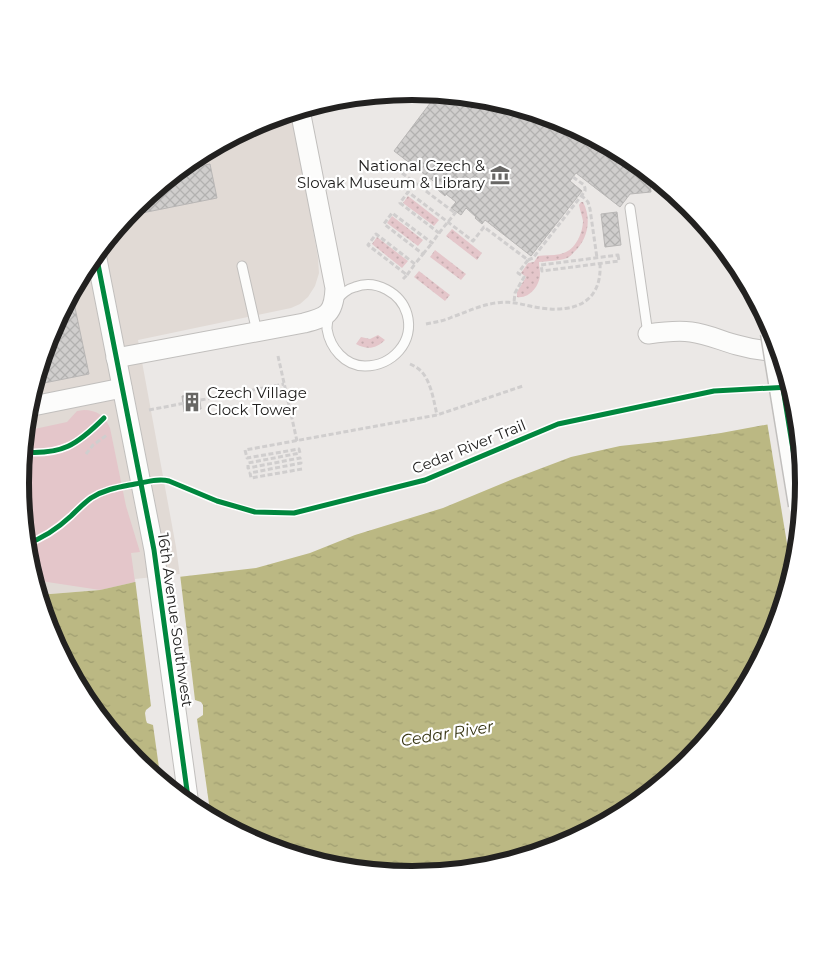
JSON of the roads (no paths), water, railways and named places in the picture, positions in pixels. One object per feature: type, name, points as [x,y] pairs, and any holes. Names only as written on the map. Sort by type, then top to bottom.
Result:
[{"type":"main road","points":[[783,388],[794,454]]},
{"type":"street","points":[[116,358],[304,323],[317,319],[332,308],[335,288],[301,117]]},
{"type":"street","name":"16th Avenue Southwest","points":[[98,264],[154,550],[187,794]]},
{"type":"street","points":[[648,334],[669,331],[692,332],[736,345],[772,351]]},
{"type":"street","points":[[37,405],[122,388]]},
{"type":"lane","points":[[630,208],[648,334]]},
{"type":"lane","points":[[242,266],[257,332]]},
{"type":"lane","points":[[369,284],[382,287],[393,293],[402,303],[407,315],[406,341],[388,361],[374,366],[360,366],[347,361],[336,352],[329,339],[327,326],[332,308],[344,292],[356,286],[369,284]]},
{"type":"water","name":"Cedar River","points":[[781,422],[792,534],[788,558],[775,607],[756,653],[731,696],[716,717],[665,772],[625,802],[582,827],[559,838],[511,854],[437,866],[387,866],[362,863],[313,854],[265,838],[220,815],[179,788],[159,772],[108,717],[93,696],[68,653],[45,594],[100,590],[135,582],[256,568],[310,553],[355,535],[443,508],[571,457],[620,446],[721,433]]},
{"type":"place","name":"National Czech & Slovak Museum & Library","points":[[500,175]]},
{"type":"place","name":"Czech Village Clock Tower","points":[[192,402]]}]
